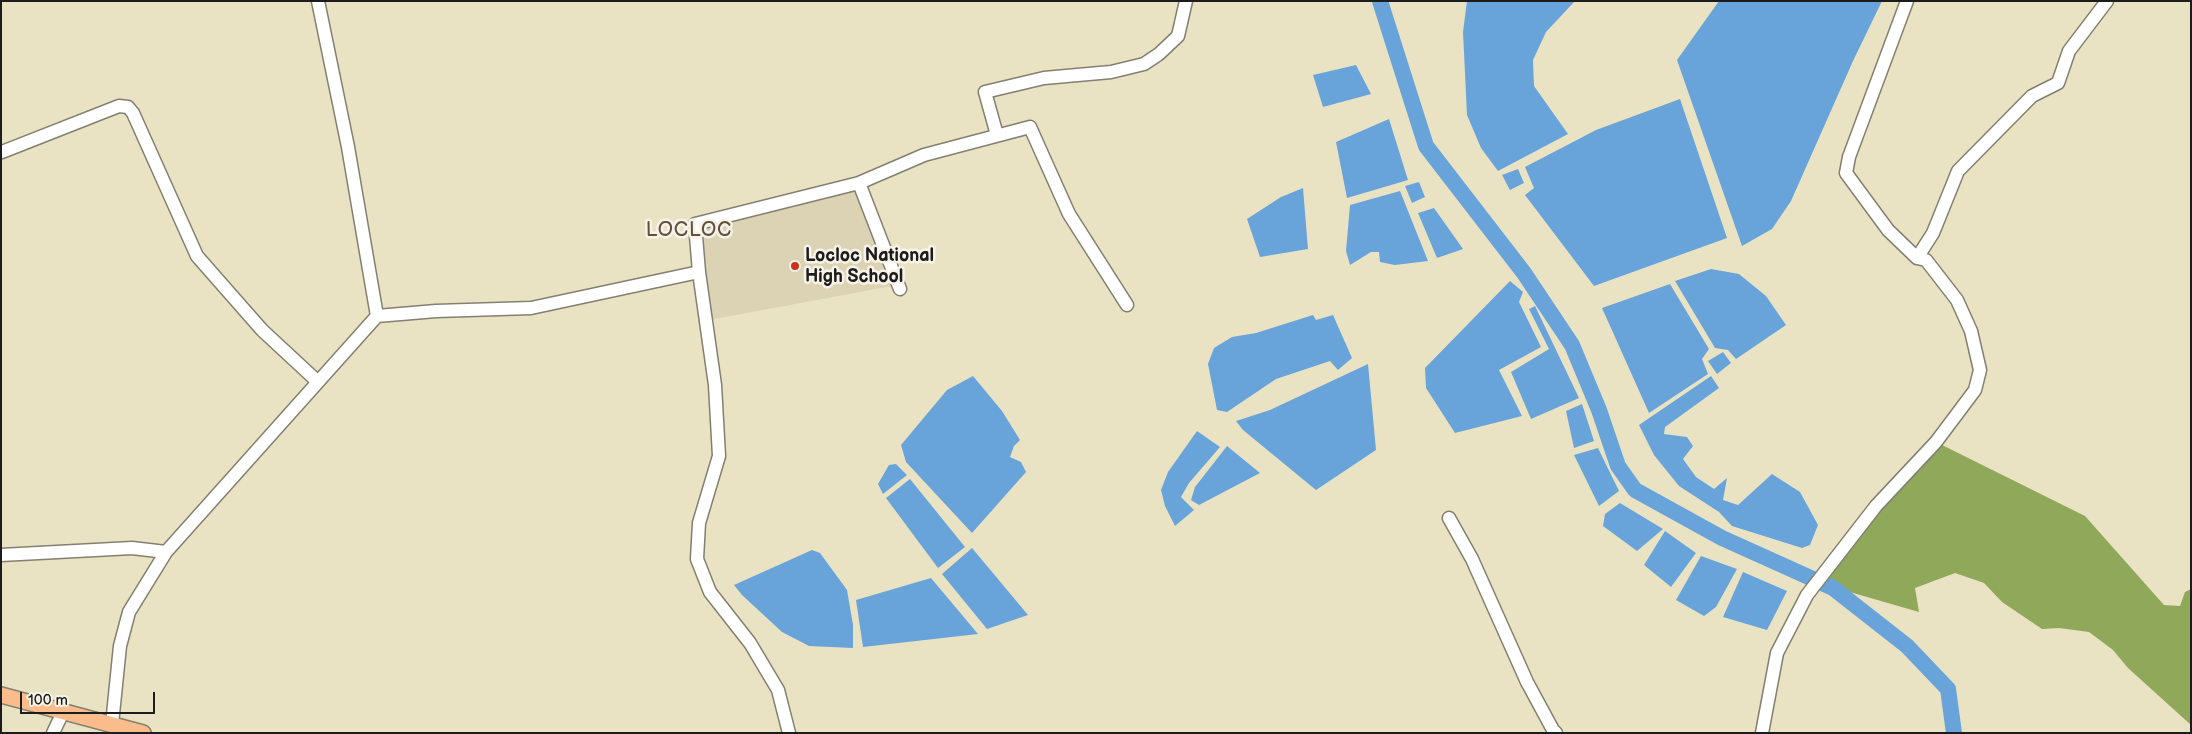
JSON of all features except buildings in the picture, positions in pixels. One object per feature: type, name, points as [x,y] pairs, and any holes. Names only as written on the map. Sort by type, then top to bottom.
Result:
[{"type":"main road","points":[[1,695],[143,733]]},
{"type":"street","points":[[318,1],[348,147],[377,316]]},
{"type":"street","points":[[997,135],[985,92],[1044,78],[1111,72],[1144,64],[1159,54],[1178,36],[1186,1]]},
{"type":"street","points":[[1762,733],[1777,653],[1807,595],[1876,506],[1936,442],[1976,390],[1980,370],[1971,330],[1956,300],[1944,282],[1926,260],[1917,258],[1888,230],[1846,173],[1848,158],[1907,1]]},
{"type":"street","points":[[1917,258],[1933,233],[1958,171],[2032,96],[2058,83],[2069,51],[2107,1]]},
{"type":"street","points":[[2,152],[119,106],[128,107],[133,113],[184,231],[197,256],[262,330],[318,382]]},
{"type":"street","points":[[789,733],[778,690],[750,643],[710,592],[697,559],[699,523],[719,456],[715,385],[699,272],[695,224],[859,183],[924,155],[1030,127],[1069,214],[1127,305]]},
{"type":"street","points":[[859,183],[900,289]]},
{"type":"street","points":[[112,724],[120,646],[129,612],[166,552],[377,316],[436,311],[530,308],[699,272]]},
{"type":"street","points":[[1449,518],[1472,559],[1527,682],[1556,733]]},
{"type":"street","points":[[1,554],[132,548],[166,552]]},
{"type":"street","points":[[52,733],[63,712]]},
{"type":"shaded area","name":"Locloc National High School","points":[[854,189],[880,247],[892,286],[709,320],[708,285],[699,232],[710,223]]},
{"type":"green space","points":[[1936,442],[2085,516],[2164,605],[2180,606],[2185,592],[2191,589],[2191,725],[2128,668],[2113,650],[2089,632],[2059,628],[2042,629],[2002,602],[1984,583],[1955,573],[1915,588],[1919,612],[1822,584],[1834,560]]},
{"type":"water","points":[[1467,1],[1575,1],[1546,32],[1533,60],[1534,86],[1568,134],[1498,171],[1481,148],[1467,115],[1463,32]]},
{"type":"water","points":[[1719,1],[1882,1],[1853,61],[1791,201],[1772,229],[1742,246],[1677,60]]},
{"type":"water","points":[[1356,65],[1371,94],[1323,107],[1313,75]]},
{"type":"water","points":[[1680,99],[1727,238],[1594,286],[1525,195],[1534,188],[1525,167],[1596,130]]},
{"type":"water","points":[[1389,119],[1408,180],[1347,198],[1336,142]]},
{"type":"water","points":[[1518,169],[1524,183],[1510,190],[1502,175]]},
{"type":"water","points":[[1419,182],[1425,197],[1412,203],[1405,186]]},
{"type":"water","points":[[1303,188],[1308,249],[1260,257],[1247,219],[1281,197]]},
{"type":"water","points":[[1400,191],[1428,261],[1395,265],[1380,262],[1379,252],[1371,252],[1350,265],[1346,251],[1350,205]]},
{"type":"water","points":[[1434,208],[1463,249],[1437,258],[1418,213]]},
{"type":"water","points":[[1711,269],[1739,274],[1766,296],[1786,325],[1736,359],[1728,350],[1715,348],[1675,281]]},
{"type":"water","points":[[1510,281],[1523,292],[1519,302],[1541,347],[1499,370],[1522,416],[1455,433],[1426,388],[1425,368]]},
{"type":"water","points":[[1670,284],[1709,349],[1702,359],[1708,374],[1649,413],[1602,308]]},
{"type":"water","points":[[1535,306],[1579,398],[1531,419],[1511,372],[1549,349],[1529,309]]},
{"type":"water","points":[[1313,315],[1316,320],[1333,315],[1352,358],[1338,370],[1330,361],[1276,379],[1227,412],[1217,410],[1208,364],[1214,348],[1232,337],[1256,333]]},
{"type":"water","points":[[1723,352],[1731,363],[1717,374],[1708,361]]},
{"type":"water","points":[[1368,364],[1376,450],[1316,490],[1243,430],[1236,421],[1270,410]]},
{"type":"water","points":[[973,376],[1002,411],[1020,440],[1014,446],[1010,457],[1021,462],[1026,472],[972,533],[906,462],[901,445],[947,390]]},
{"type":"water","points":[[1711,376],[1719,388],[1665,427],[1664,434],[1687,437],[1693,446],[1683,459],[1696,477],[1714,489],[1727,478],[1723,500],[1738,505],[1772,474],[1800,492],[1818,525],[1810,545],[1802,548],[1732,526],[1719,512],[1679,486],[1654,455],[1639,425]]},
{"type":"water","points":[[1582,404],[1594,441],[1574,448],[1566,411]]},
{"type":"water","points":[[1197,431],[1220,447],[1189,483],[1181,497],[1194,510],[1175,526],[1165,506],[1161,490],[1168,472]]},
{"type":"water","points":[[1227,446],[1260,473],[1199,505],[1191,500],[1195,487]]},
{"type":"water","points":[[1598,448],[1619,491],[1599,506],[1574,455]]},
{"type":"water","points":[[896,464],[907,475],[883,494],[878,484],[889,465]]},
{"type":"water","points":[[910,479],[965,547],[938,568],[886,498]]},
{"type":"water","points":[[1620,503],[1663,529],[1637,551],[1603,526],[1605,514]]},
{"type":"water","points":[[1665,531],[1696,553],[1671,587],[1644,565]]},
{"type":"water","points":[[972,548],[1028,615],[987,629],[942,574]]},
{"type":"water","points":[[812,550],[820,553],[847,590],[853,625],[853,648],[809,646],[782,632],[742,595],[734,585]]},
{"type":"water","points":[[1701,556],[1737,569],[1716,607],[1704,616],[1676,600]]},
{"type":"water","points":[[1743,572],[1787,591],[1767,630],[1723,617]]},
{"type":"water","points":[[931,578],[978,634],[863,647],[856,600]]},
{"type":"waterway","points":[[1380,1],[1426,146],[1524,273],[1572,345],[1599,410],[1618,466],[1635,490],[1722,538],[1833,588],[1907,646],[1948,689],[1954,733]]},
{"type":"place","name":"Locloc National High School","points":[[795,266]]},
{"type":"district","name":"LOCLOC","points":[[689,231]]}]
